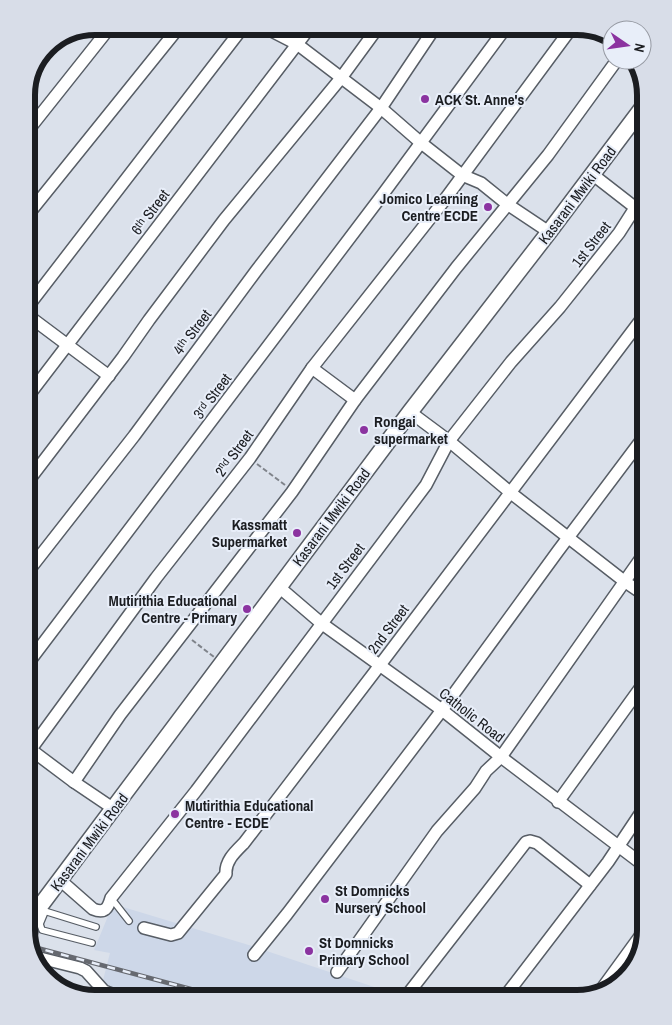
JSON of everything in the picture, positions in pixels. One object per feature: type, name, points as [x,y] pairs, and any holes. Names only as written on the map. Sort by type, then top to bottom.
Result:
[{"type":"main road","name":"Kasarani Mwiki Road","points":[[35,916],[42,910],[60,880],[410,412],[637,115]]},
{"type":"street","points":[[35,121],[102,35]]},
{"type":"street","points":[[35,206],[173,35]]},
{"type":"street","points":[[35,297],[237,35]]},
{"type":"street","points":[[280,35],[297,44],[381,108],[462,175],[481,183],[507,204],[549,232]]},
{"type":"street","name":"6ᵗʰ Street","points":[[35,386],[304,35]]},
{"type":"street","points":[[35,472],[224,220],[341,78],[372,35]]},
{"type":"street","name":"4ᵗʰ Street","points":[[35,562],[134,436],[256,271],[381,108],[430,35]]},
{"type":"street","name":"3ʳᵈ Street","points":[[35,654],[383,194],[500,35]]},
{"type":"street","name":"2ⁿᵈ Street","points":[[35,740],[156,578],[250,458],[312,368],[437,209],[565,35]]},
{"type":"street","points":[[74,782],[120,715],[292,492],[355,400],[507,204],[548,155],[610,70]]},
{"type":"street","points":[[592,174],[635,208]]},
{"type":"street","name":"1st Street","points":[[60,880],[94,909],[104,911],[109,908],[112,898],[196,791],[426,485],[449,441],[510,362],[560,307],[620,234],[635,208]]},
{"type":"street","points":[[35,320],[109,376]]},
{"type":"street","name":"2nd Street","points":[[144,928],[171,935],[178,933],[226,874],[225,867],[232,855],[244,843],[380,666],[637,325]]},
{"type":"street","points":[[312,368],[355,400]]},
{"type":"street","points":[[410,412],[637,590]]},
{"type":"street","points":[[254,954],[288,914],[442,710],[637,446]]},
{"type":"street","points":[[337,972],[437,832],[475,788],[486,771],[501,757],[637,563]]},
{"type":"street","name":"Catholic Road","points":[[279,587],[321,623],[442,710],[558,802],[637,861]]},
{"type":"street","points":[[558,802],[637,692]]},
{"type":"street","points":[[35,753],[114,809]]},
{"type":"street","points":[[510,990],[608,862],[637,818]]},
{"type":"street","points":[[411,990],[526,842],[530,840],[537,843],[590,885]]},
{"type":"street","points":[[607,982],[635,943]]},
{"type":"street","points":[[42,959],[86,971],[103,990]]},
{"type":"lane","points":[[112,898],[129,921]]},
{"type":"lane","points":[[35,903],[42,910],[96,927]]},
{"type":"lane","points":[[42,910],[40,924],[42,930],[92,944]]},
{"type":"path","points":[[250,458],[292,492]]},
{"type":"path","points":[[184,634],[223,663]]},
{"type":"shaded area","points":[[113,904],[252,946],[383,990],[108,990],[101,988],[110,953],[94,950]]},
{"type":"railway","points":[[38,948],[194,990]]},
{"type":"place","name":"ACK St. Anne's","points":[[425,99]]},
{"type":"place","name":"Jomico Learning Centre ECDE","points":[[488,207]]},
{"type":"place","name":"Rongai supermarket","points":[[364,430]]},
{"type":"place","name":"Kassmatt Supermarket","points":[[297,533]]},
{"type":"place","name":"Mutirithia Educational Centre - Primary","points":[[247,609]]},
{"type":"place","name":"Mutirithia Educational Centre - ECDE","points":[[175,814]]},
{"type":"place","name":"St Domnicks Nursery School","points":[[325,899]]},
{"type":"place","name":"St Domnicks Primary School","points":[[309,951]]}]
